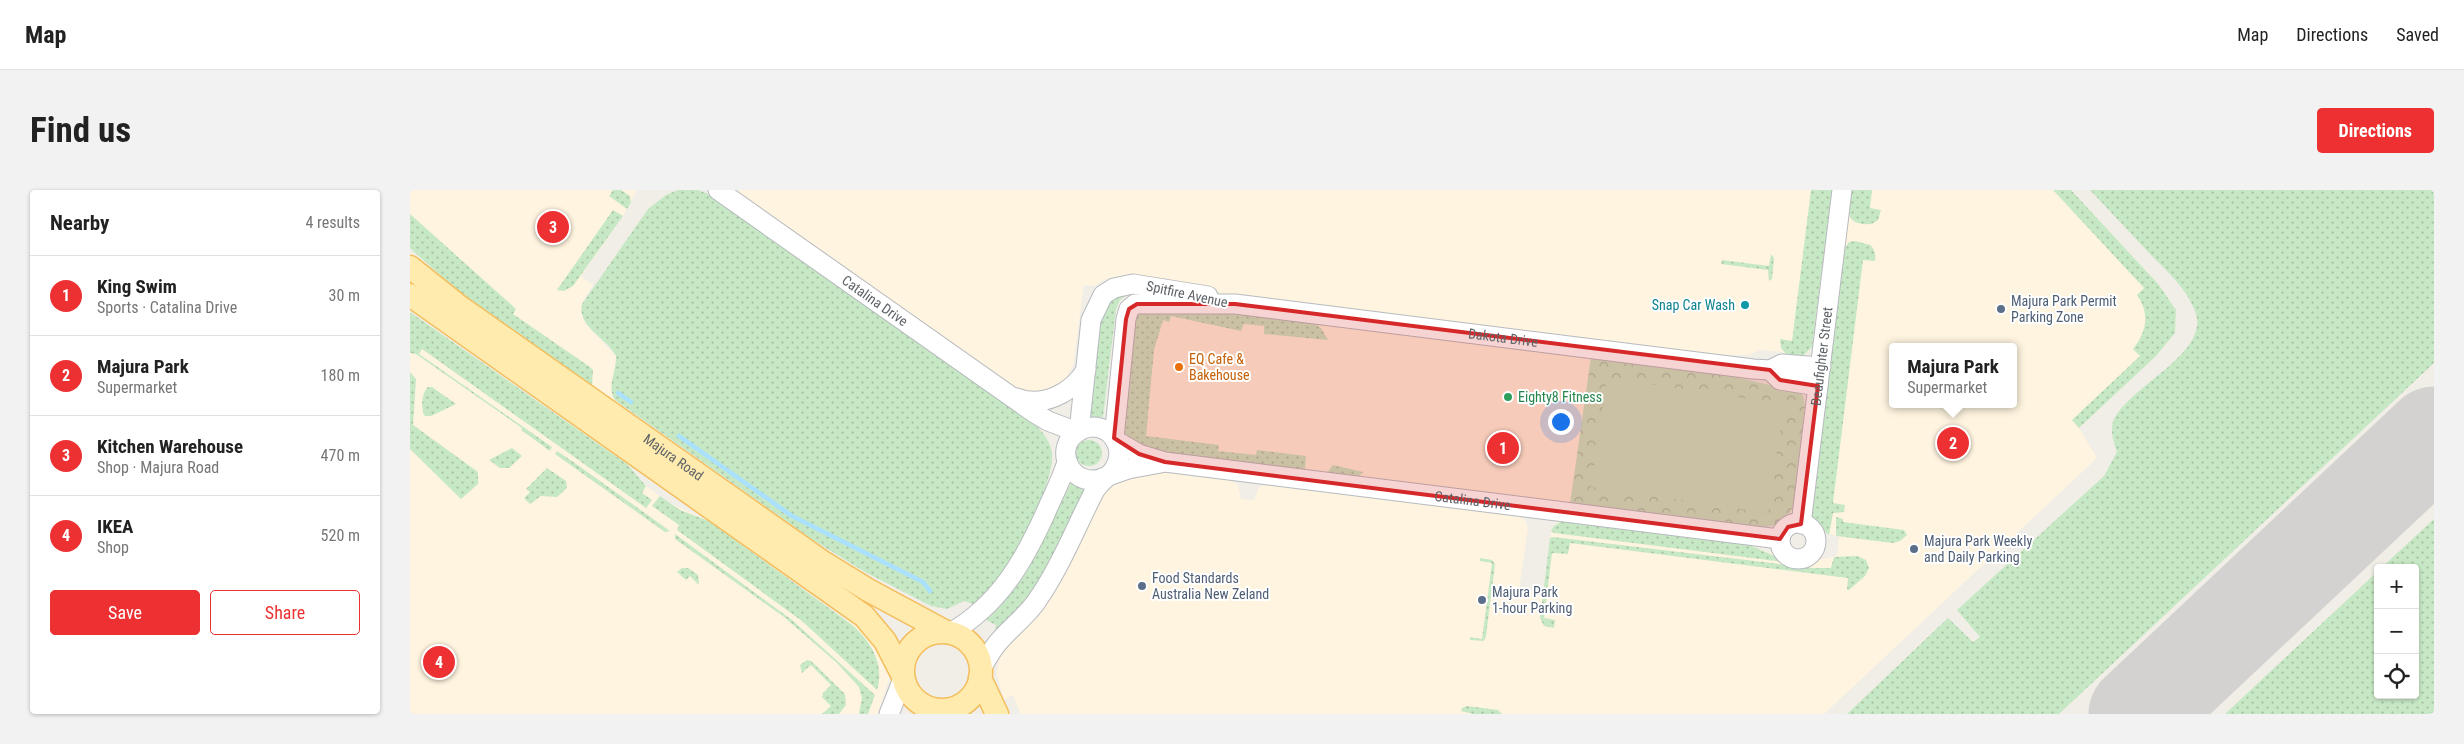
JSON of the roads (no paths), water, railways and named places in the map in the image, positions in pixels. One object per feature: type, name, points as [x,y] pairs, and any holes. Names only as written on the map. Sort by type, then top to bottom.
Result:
[{"type":"main road","name":"Majura Road","points":[[410,267],[460,307],[780,533],[868,590],[948,633]]},
{"type":"main road","name":"Majura Road","points":[[410,295],[864,616],[886,641],[903,677]]},
{"type":"main road","points":[[981,673],[973,695],[967,702],[951,710],[940,712],[915,700],[905,687],[903,677],[905,658],[914,644],[929,634],[948,633],[962,638],[972,646],[978,656],[981,673],[997,714]]},
{"type":"street","name":"Catalina Drive","points":[[718,190],[1033,412],[1048,421],[1078,432]]},
{"type":"street","name":"Beaufighter Street","points":[[1801,524],[1842,190]]},
{"type":"street","name":"Spitfire Avenue","points":[[1078,432],[1094,312],[1103,295],[1114,288],[1128,284],[1144,285],[1199,294],[1235,304]]},
{"type":"street","name":"Spitfire Avenue","points":[[1115,439],[1126,318],[1131,306],[1138,304],[1235,304]]},
{"type":"street","name":"Dakota Drive","points":[[1235,304],[1770,370],[1782,364],[1820,366]]},
{"type":"street","points":[[1010,396],[1028,402],[1050,400],[1071,387],[1086,370]]},
{"type":"street","name":"Dakota Drive","points":[[1770,370],[1780,380],[1818,386]]},
{"type":"street","name":"Catalina Drive","points":[[1033,412],[1050,430],[1067,460]]},
{"type":"street","points":[[948,633],[980,613],[1014,574],[1032,542],[1067,460],[1068,443],[1078,432],[1089,428],[1099,428],[1115,439],[1118,448],[1118,462],[1096,487],[1044,591],[1032,607],[997,644],[981,673]]},
{"type":"street","name":"Catalina Drive","points":[[1115,439],[1139,454],[1165,462],[1780,539]]},
{"type":"street","points":[[1067,460],[1074,473],[1085,480],[1097,480],[1107,476]]},
{"type":"street","name":"Catalina Drive","points":[[1107,476],[1128,469],[1165,462]]},
{"type":"street","points":[[1801,524],[1811,529],[1816,538],[1816,546],[1810,555],[1800,559],[1790,557],[1783,551],[1780,539],[1788,527],[1801,524]]},
{"type":"street","points":[[889,714],[903,677]]},
{"type":"waterway","points":[[618,393],[631,402]]},
{"type":"waterway","points":[[679,436],[792,516],[923,582],[930,591]]},
{"type":"place","name":"Kitchen Warehouse","points":[[553,227]]},
{"type":"place","name":"Snap Car Wash","points":[[1745,305]]},
{"type":"place","name":"Majura Park Permit Parking Zone","points":[[2001,309]]},
{"type":"place","name":"EQ Cafe & Bakehouse","points":[[1179,367]]},
{"type":"place","name":"Eighty8 Fitness","points":[[1508,397]]},
{"type":"place","name":"Majura Park","points":[[1953,443]]},
{"type":"place","name":"King Swim","points":[[1503,448]]},
{"type":"place","name":"Majura Park Weekly and Daily Parking","points":[[1914,549]]},
{"type":"place","name":"Food Standards Australia New Zeland","points":[[1142,586]]},
{"type":"place","name":"Majura Park 1-hour Parking","points":[[1482,600]]},
{"type":"place","name":"IKEA","points":[[439,662]]}]
